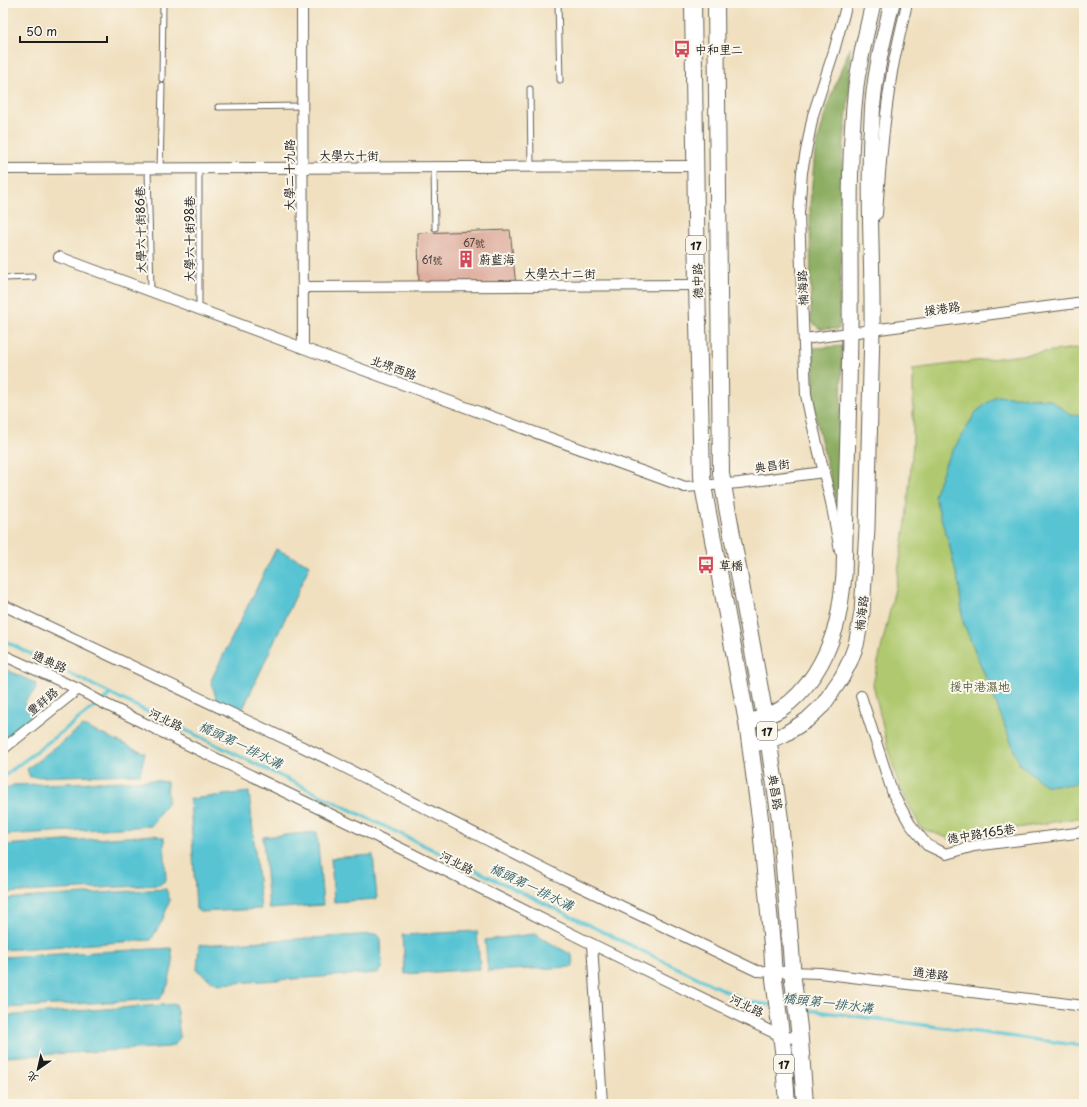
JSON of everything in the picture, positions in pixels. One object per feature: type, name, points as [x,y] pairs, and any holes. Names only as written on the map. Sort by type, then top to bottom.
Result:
[{"type":"main road","name":"德中路","points":[[693,3],[697,285],[703,486]]},
{"type":"main road","name":"德中路","points":[[716,3],[723,484]]},
{"type":"main road","name":"典昌路","points":[[723,484],[765,717],[780,819],[792,976],[805,1104]]},
{"type":"main road","name":"典昌路","points":[[703,486],[747,722],[760,818],[787,1104]]},
{"type":"street","name":"大學二十九路","points":[[302,3],[303,348]]},
{"type":"street","name":"楠海路","points":[[844,575],[831,502],[806,395],[799,214],[802,172],[813,115],[834,51],[847,3]]},
{"type":"street","name":"楠海路","points":[[747,722],[765,717],[780,709],[793,699],[807,683],[822,662],[835,629],[840,602],[844,575],[850,333],[851,146],[856,85],[873,3]]},
{"type":"street","name":"楠海路","points":[[750,745],[768,741],[785,734],[806,720],[823,705],[842,677],[856,645],[862,613],[867,528],[872,331],[869,211],[873,102],[880,55],[892,3]]},
{"type":"street","name":"楠海路","points":[[872,306],[879,175],[884,131],[892,71],[907,3]]},
{"type":"street","name":"大學六十街","points":[[3,170],[695,166]]},
{"type":"street","name":"北堺西路","points":[[59,257],[303,348],[685,487],[723,484]]},
{"type":"street","name":"大學六十二街","points":[[304,287],[697,285]]},
{"type":"street","name":"援港路","points":[[804,339],[1084,302]]},
{"type":"street","name":"典昌街","points":[[723,484],[824,472]]},
{"type":"street","name":"通港路","points":[[3,605],[330,760],[569,882],[757,971],[774,976],[820,973],[1084,1006]]},
{"type":"street","name":"通典路","points":[[3,655],[82,690],[103,703]]},
{"type":"street","name":"豐祥路","points":[[3,749],[82,690]]},
{"type":"street","name":"德中路165巷","points":[[861,696],[892,794],[910,824],[926,845],[946,854],[974,846],[1084,832]]},
{"type":"street","name":"河北路","points":[[103,703],[592,944],[780,1031],[799,1034]]},
{"type":"street","points":[[592,944],[602,1104]]},
{"type":"lane","points":[[162,79],[163,3]]},
{"type":"lane","points":[[558,3],[560,80]]},
{"type":"lane","points":[[160,169],[162,85]]},
{"type":"lane","points":[[530,89],[531,167]]},
{"type":"lane","points":[[218,107],[302,106]]},
{"type":"lane","points":[[434,167],[435,228]]},
{"type":"lane","name":"大學六十街98巷","points":[[199,168],[199,309]]},
{"type":"lane","name":"大學六十街86巷","points":[[148,169],[151,291]]},
{"type":"lane","points":[[3,278],[33,278]]},
{"type":"green space","points":[[850,47],[849,93],[842,162],[839,329],[820,329],[811,321],[810,204],[815,152],[827,106]]},
{"type":"green space","points":[[842,346],[840,508],[838,511],[816,419],[813,348]]},
{"type":"green space","name":"援中港濕地","points":[[1084,347],[1084,817],[950,839],[921,828],[900,788],[889,753],[873,684],[896,584],[906,521],[913,443],[913,369]]},
{"type":"water","points":[[996,396],[1049,399],[1071,415],[1084,416],[1084,783],[1045,785],[1019,764],[963,622],[959,585],[949,544],[934,495],[947,460],[976,412]]},
{"type":"water","points":[[276,549],[310,565],[241,713],[217,702],[211,680]]},
{"type":"water","points":[[3,668],[35,683],[36,689],[24,703],[35,712],[34,719],[11,737],[6,737],[3,733]]},
{"type":"water","points":[[83,726],[145,753],[140,774],[30,777],[27,769]]},
{"type":"water","points":[[153,780],[167,782],[168,801],[151,826],[3,835],[3,791],[13,785]]},
{"type":"water","points":[[249,792],[261,909],[200,912],[196,909],[190,799]]},
{"type":"water","points":[[317,832],[323,905],[269,909],[263,837]]},
{"type":"water","points":[[155,835],[164,838],[166,880],[159,885],[3,893],[3,845]]},
{"type":"water","points":[[373,855],[377,899],[334,902],[331,858]]},
{"type":"water","points":[[166,889],[170,900],[162,921],[151,940],[3,950],[3,899]]},
{"type":"water","points":[[477,931],[480,969],[405,974],[403,935]]},
{"type":"water","points":[[376,934],[381,939],[382,969],[377,973],[220,984],[213,982],[197,970],[199,945]]},
{"type":"water","points":[[534,934],[572,955],[573,967],[488,971],[485,940]]},
{"type":"water","points":[[171,948],[173,963],[168,985],[160,999],[3,1008],[3,957]]},
{"type":"water","points":[[176,1004],[180,1037],[175,1045],[169,1047],[5,1057],[3,1055],[3,1016]]},
{"type":"building","name":"蔚藍海","points":[[510,230],[516,286],[419,286],[418,233]]},
{"type":"waterway","name":"橋頭第一排水溝","points":[[3,640],[111,694],[748,1002],[772,1005]]},
{"type":"waterway","points":[[3,777],[111,694]]},
{"type":"waterway","name":"橋頭第一排水溝","points":[[800,1009],[1084,1046]]},
{"type":"place","name":"中和里二","points":[[682,49]]},
{"type":"place","name":"蔚藍海","points":[[466,259]]},
{"type":"place","name":"草橋","points":[[706,565]]}]
